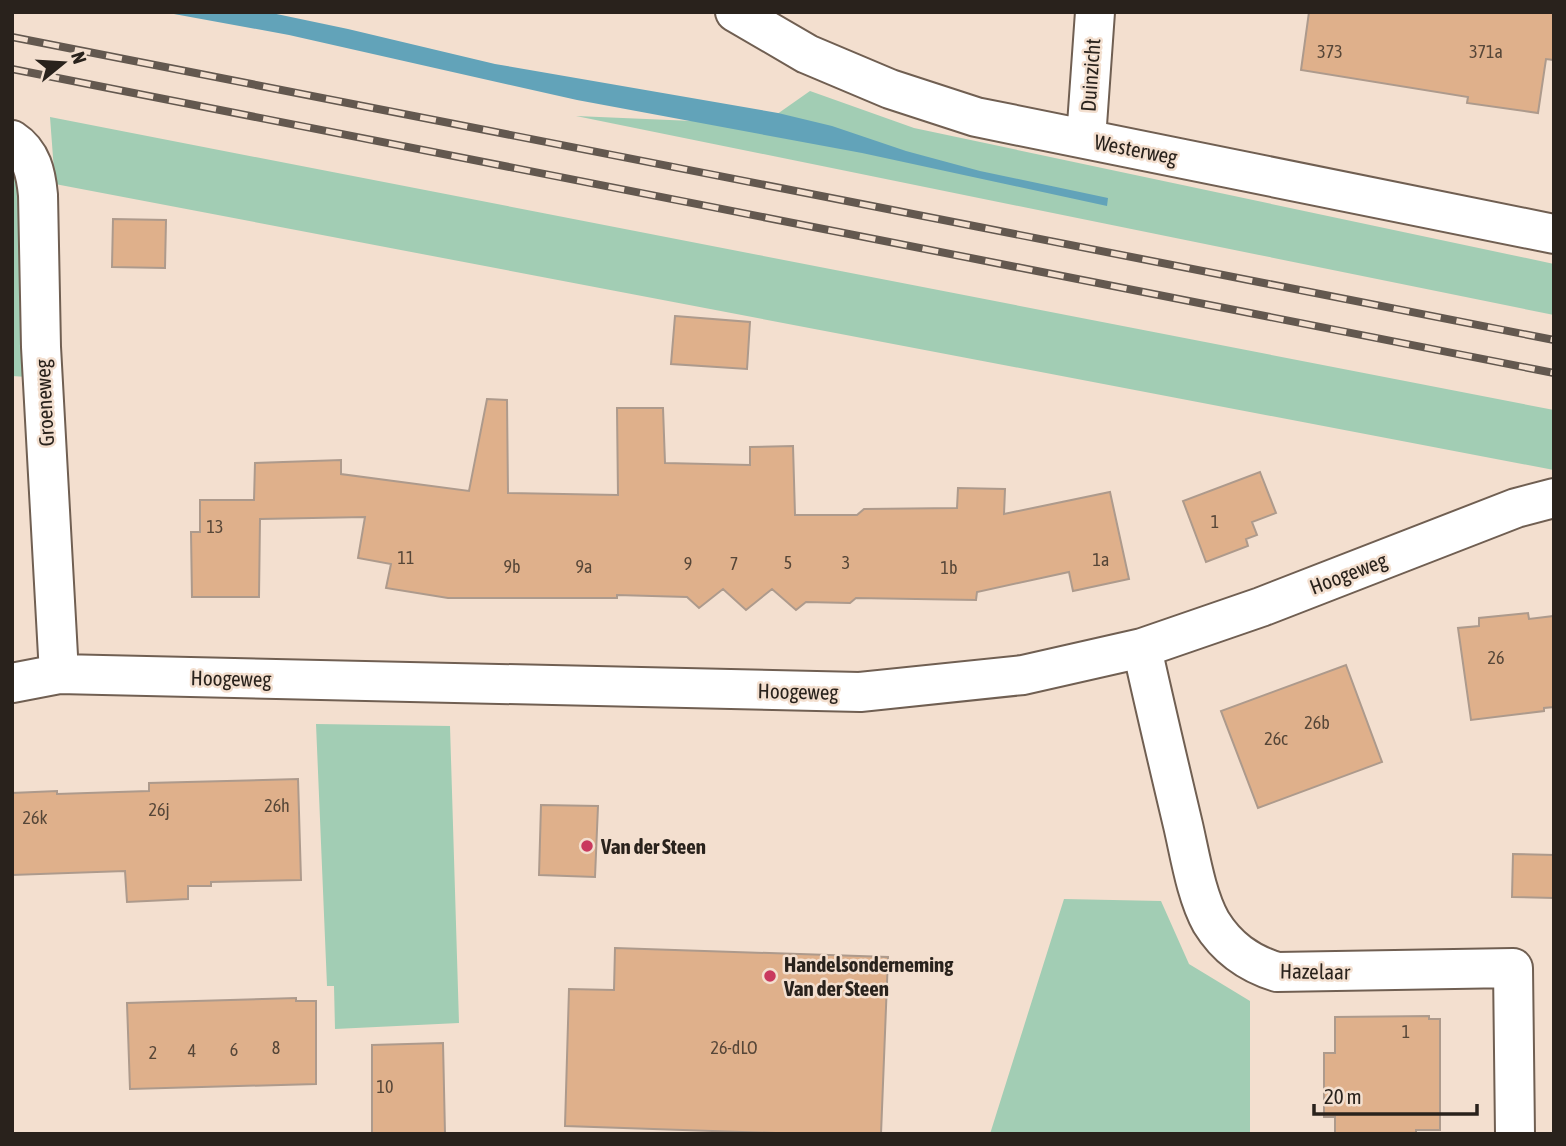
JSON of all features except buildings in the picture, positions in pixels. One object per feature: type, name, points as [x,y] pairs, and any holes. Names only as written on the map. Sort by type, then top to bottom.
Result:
[{"type":"street","name":"Westerweg","points":[[735,12],[807,54],[890,89],[976,117],[1554,234]]},
{"type":"street","name":"Duinzicht","points":[[1086,139],[1095,12]]},
{"type":"street","name":"Groeneweg","points":[[12,141],[29,156],[36,175],[38,195],[41,347],[59,674]]},
{"type":"street","name":"Hoogeweg","points":[[12,683],[59,674],[860,692],[1023,675],[1142,648],[1261,607],[1516,508],[1554,498]]},
{"type":"street","name":"Hazelaar","points":[[1142,648],[1195,877],[1210,920],[1226,943],[1258,967],[1276,972],[1513,968],[1515,1134]]},
{"type":"green space","points":[[810,91],[914,128],[1554,264],[1554,315],[576,116],[763,124]]},
{"type":"green space","points":[[50,117],[1554,410],[1554,470],[55,184]]},
{"type":"green space","points":[[12,172],[26,187],[27,377],[12,376]]},
{"type":"green space","points":[[316,724],[450,726],[459,1023],[335,1029],[334,986],[327,986]]},
{"type":"green space","points":[[1064,899],[1161,901],[1189,964],[1250,1001],[1250,1134],[990,1134]]},
{"type":"water","points":[[163,12],[267,12],[495,64],[778,113],[832,126],[906,151],[980,171],[1108,198],[1107,206],[862,153],[577,100],[289,35]]},
{"type":"railway","points":[[12,37],[1554,340]]},
{"type":"railway","points":[[12,69],[1554,373]]},
{"type":"place","name":"Van der Steen","points":[[587,846]]},
{"type":"place","name":"Handelsonderneming Van der Steen","points":[[770,976]]}]
